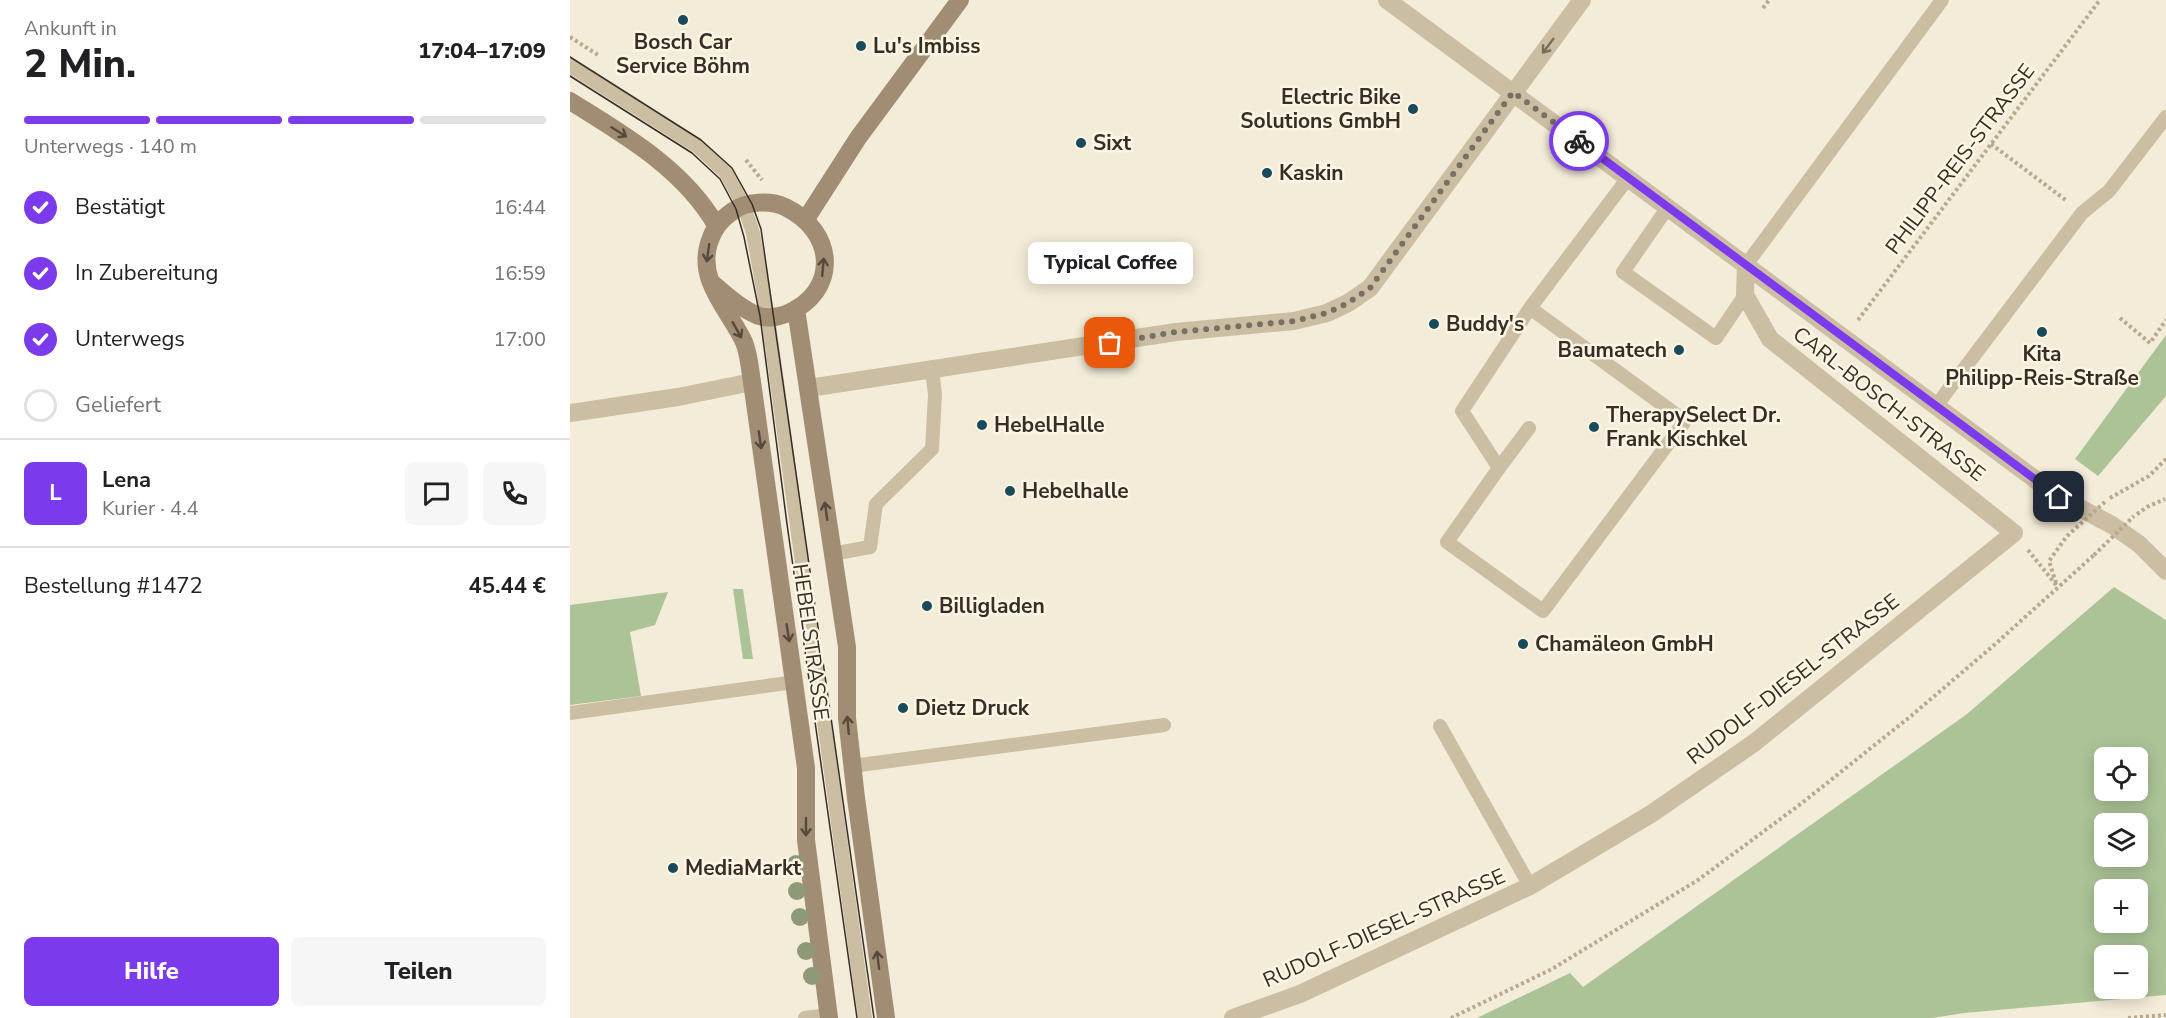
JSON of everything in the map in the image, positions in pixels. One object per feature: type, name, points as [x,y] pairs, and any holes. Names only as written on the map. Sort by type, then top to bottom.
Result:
[{"type":"street","points":[[806,219],[858,138],[960,0]]},
{"type":"street","name":"CARL-BOSCH-STRASSE","points":[[1387,0],[2059,497],[2112,525],[2139,544],[2166,571]]},
{"type":"street","points":[[809,388],[1176,332],[1294,321],[1327,313],[1348,303],[1370,288],[1582,0]]},
{"type":"street","points":[[570,101],[638,144],[687,185],[716,225],[736,209],[773,203],[806,219],[817,232],[823,247],[825,262],[822,279],[811,297],[796,309],[775,317],[768,317],[746,309],[711,282]]},
{"type":"street","name":"HEBELSTRASSE","points":[[716,225],[706,256],[706,269],[717,296],[745,344],[752,382],[806,768],[806,840],[829,1017]]},
{"type":"street","points":[[1745,295],[1746,265]]},
{"type":"street","name":"CARL-BOSCH-STRASSE","points":[[1745,295],[1770,339],[2014,532]]},
{"type":"street","name":"HEBELSTRASSE","points":[[796,309],[847,646],[847,718],[852,766],[886,1018]]},
{"type":"street","points":[[570,413],[678,397],[752,382]]},
{"type":"street","name":"RUDOLF-DIESEL-STRASSE","points":[[1233,1018],[1300,994],[1530,886],[1651,814],[1754,743],[2014,532]]},
{"type":"lane","points":[[1746,265],[1942,0]]},
{"type":"lane","points":[[570,66],[697,146],[726,173],[744,206],[753,233],[768,317],[865,1018]]},
{"type":"lane","points":[[1936,406],[2082,213],[2109,191],[2166,117]]},
{"type":"lane","points":[[1499,468],[1462,411],[1530,308],[1628,178]]},
{"type":"lane","points":[[1668,207],[1623,272],[1716,338],[1745,295]]},
{"type":"lane","points":[[1529,428],[1448,542],[1543,611],[1685,421],[1530,308]]},
{"type":"lane","points":[[832,554],[870,548],[876,504],[932,449],[935,395],[932,368]]},
{"type":"lane","points":[[570,713],[795,682]]},
{"type":"lane","points":[[852,766],[1164,725]]},
{"type":"lane","points":[[1440,726],[1530,886]]},
{"type":"lane","points":[[805,1018],[829,1017]]},
{"type":"path","points":[[1763,8],[1769,0]]},
{"type":"path","name":"PHILIPP-REIS-STRASSE","points":[[1845,337],[2100,0]]},
{"type":"path","points":[[1991,144],[2082,213]]},
{"type":"path","points":[[2120,318],[2150,343],[2166,320]]},
{"type":"path","points":[[2057,586],[2049,561],[2067,536],[2107,500],[2149,476],[2166,459]]},
{"type":"path","points":[[1452,1018],[1552,969],[1698,880],[1802,803],[1911,716],[1993,646],[2134,516],[2147,507],[2166,500]]},
{"type":"path","points":[[2014,532],[2057,586]]},
{"type":"path","points":[[2128,1018],[2166,1015]]},
{"type":"green space","points":[[2166,335],[2166,396],[2098,476],[2075,459]]},
{"type":"green space","points":[[2114,587],[2166,620],[2166,995],[2148,997],[2148,945],[2094,945],[2094,999],[2121,999],[1932,1018],[1477,1018],[1570,973],[1583,987],[1967,714]]},
{"type":"green space","points":[[733,589],[743,589],[753,659],[743,659]]},
{"type":"green space","points":[[668,592],[655,625],[630,632],[641,696],[570,705],[570,605]]},
{"type":"tram line","points":[[570,57],[701,140],[732,168],[752,204],[761,229],[874,1018]]},
{"type":"tram line","points":[[570,76],[692,153],[720,179],[736,209],[760,316],[857,1018]]},
{"type":"way so far","points":[[1110,343],[1176,332],[1294,321],[1327,313],[1348,303],[1370,288],[1513,92],[1579,141]]},
{"type":"place","name":"Bosch Car Service Böhm","points":[[683,20]]},
{"type":"place","name":"Lu's Imbiss","points":[[861,46]]},
{"type":"place","name":"Electric Bike Solutions GmbH","points":[[1413,109]]},
{"type":"place","name":"Sixt","points":[[1081,143]]},
{"type":"place","name":"Kaskin","points":[[1267,173]]},
{"type":"place","name":"Buddy's","points":[[1434,324]]},
{"type":"place","name":"Kita Philipp-Reis-Straße","points":[[2042,332]]},
{"type":"place","name":"Typical Coffee","points":[[1110,343]]},
{"type":"place","name":"Baumatech","points":[[1679,350]]},
{"type":"place","name":"HebelHalle","points":[[982,425]]},
{"type":"place","name":"TherapySelect Dr. Frank Kischkel","points":[[1594,427]]},
{"type":"place","name":"Hebelhalle","points":[[1010,491]]},
{"type":"place","name":"Billigladen","points":[[927,606]]},
{"type":"place","name":"Chamäleon GmbH","points":[[1523,644]]},
{"type":"place","name":"Dietz Druck","points":[[903,708]]},
{"type":"place","name":"MediaMarkt","points":[[673,868]]},
{"type":"route","points":[[1579,141],[2059,497]]}]
